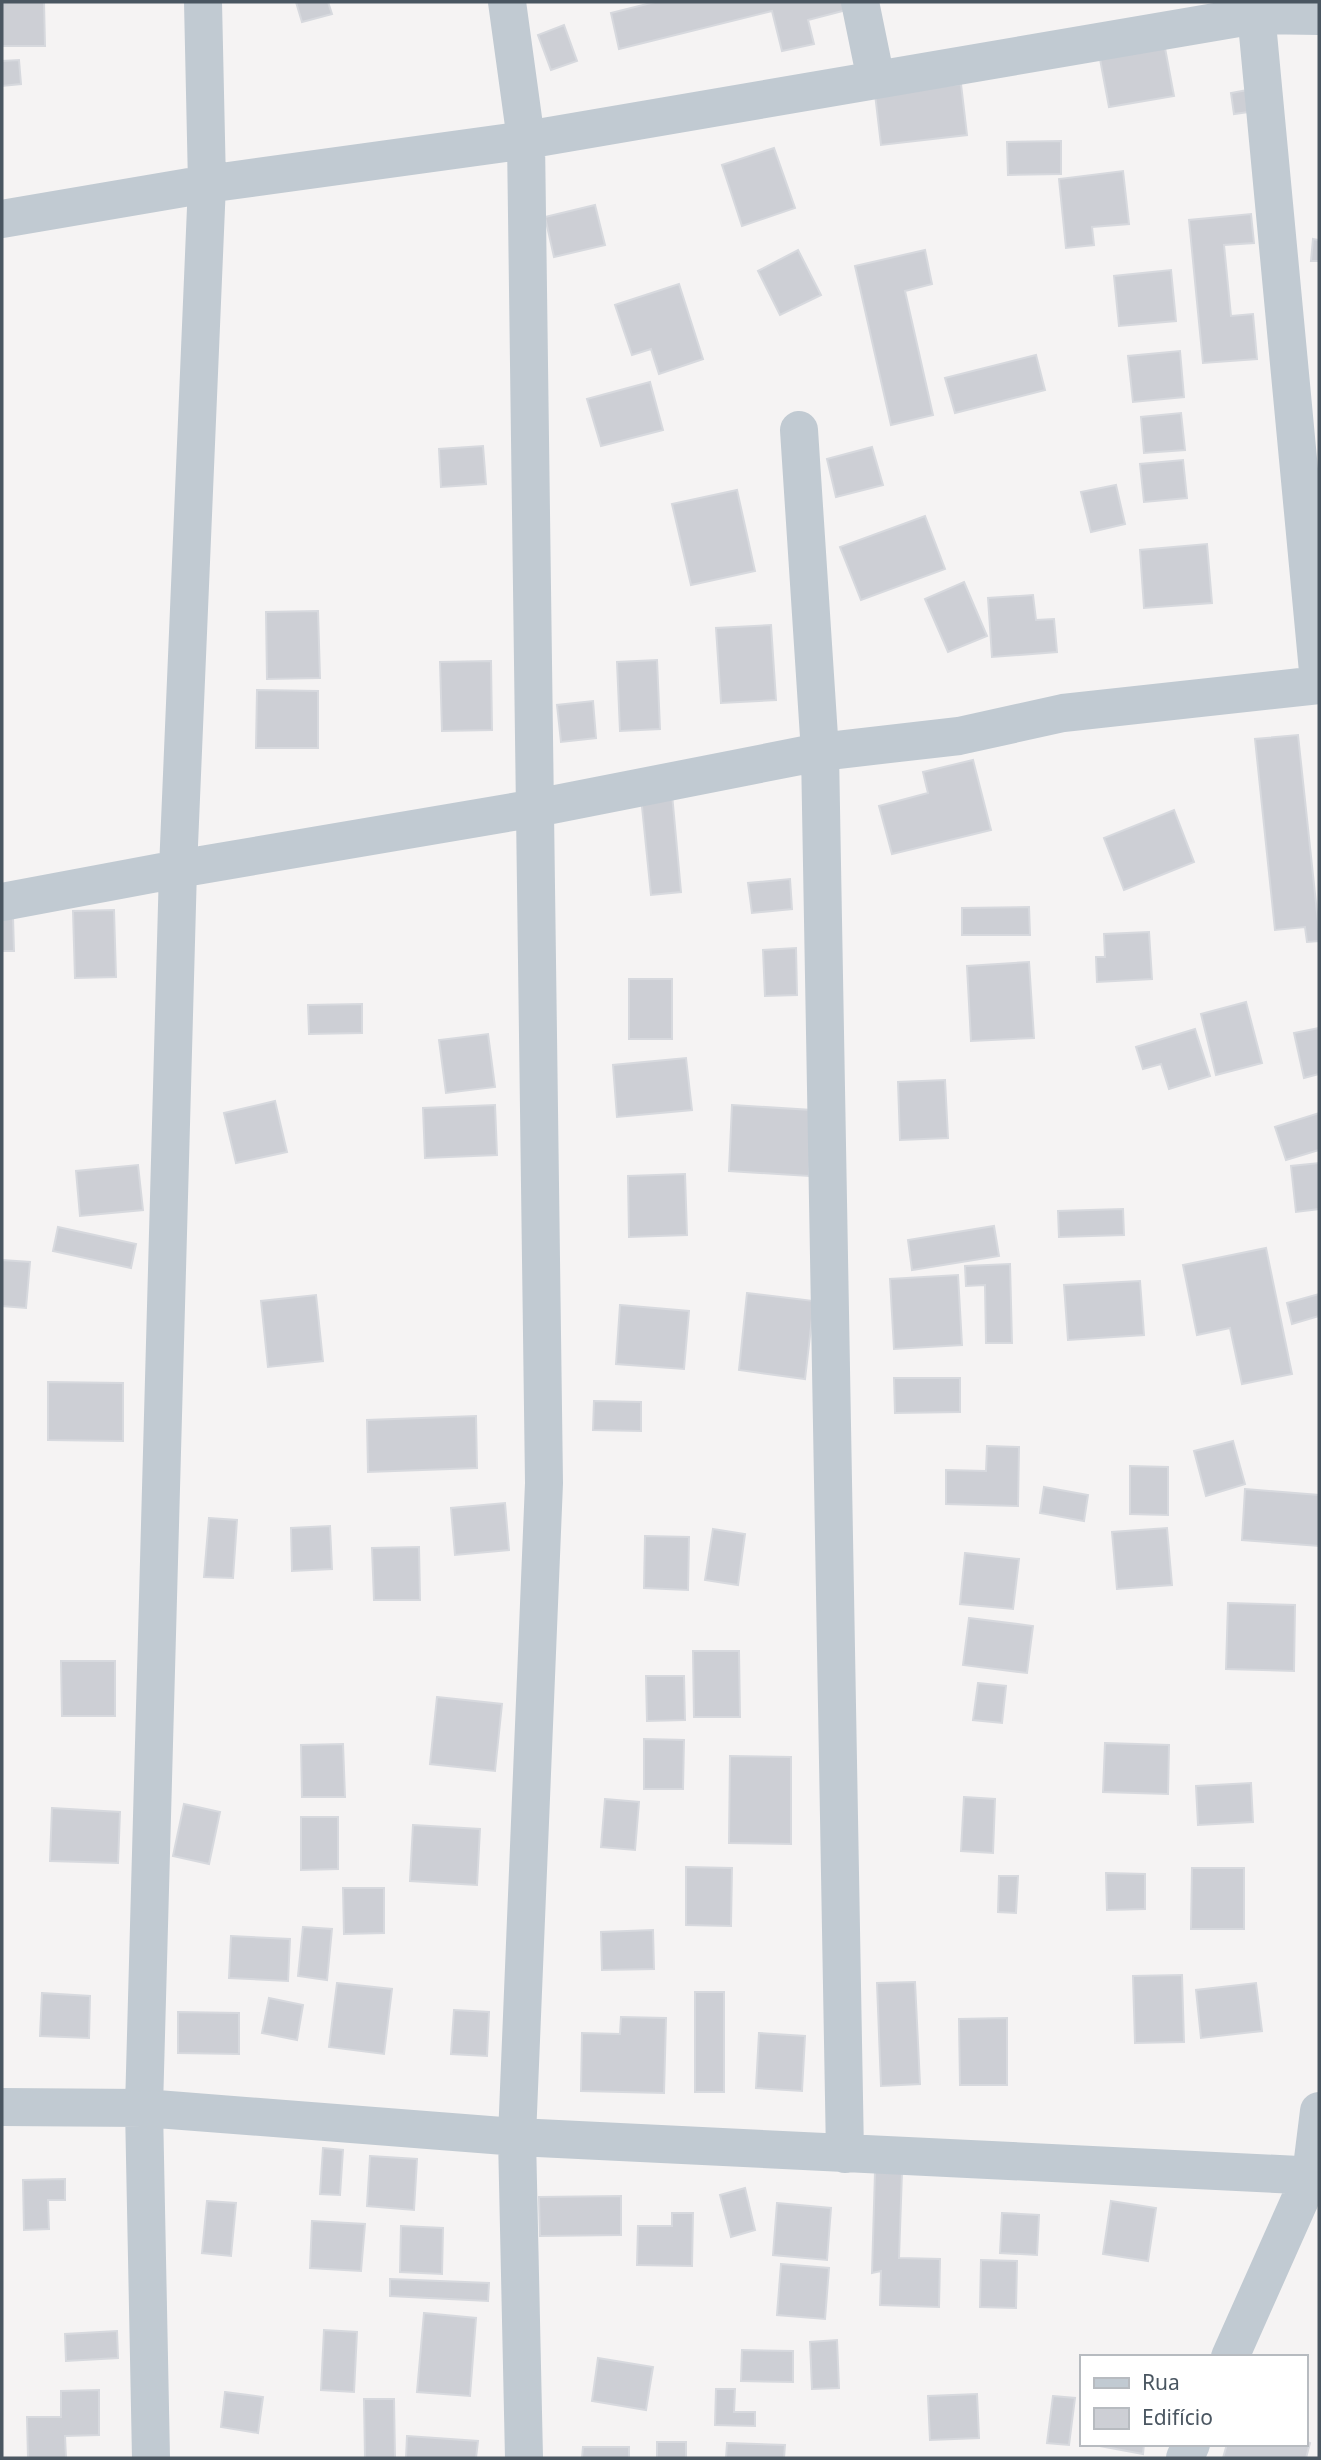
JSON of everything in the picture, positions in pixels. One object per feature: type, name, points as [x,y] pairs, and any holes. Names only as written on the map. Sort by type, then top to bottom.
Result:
[{"type":"street","points":[[151,2458],[144,2108],[178,869],[207,184],[203,2]]},
{"type":"street","points":[[507,2],[526,140],[544,1483],[517,2137],[524,2458]]},
{"type":"street","points":[[860,2],[876,80]]},
{"type":"street","points":[[2,219],[207,184],[526,140],[876,80],[1256,8],[1319,16]]},
{"type":"street","points":[[2,902],[536,808],[820,752],[958,736],[1063,713],[1319,684],[1256,8]]},
{"type":"street","points":[[799,430],[820,752],[845,2154]]},
{"type":"street","points":[[2,2107],[144,2108],[517,2137],[1315,2176]]},
{"type":"street","points":[[1231,2355],[1315,2176],[1319,2111]]},
{"type":"building","points":[[2,2],[44,2],[45,46],[2,46]]},
{"type":"building","points":[[296,2],[328,2],[332,14],[302,22]]},
{"type":"building","points":[[655,2],[857,2],[858,7],[808,20],[814,44],[782,51],[772,11],[619,49],[611,13]]},
{"type":"building","points":[[564,25],[577,61],[551,70],[538,35]]},
{"type":"building","points":[[1165,48],[1174,96],[1109,107],[1100,59]]},
{"type":"building","points":[[19,60],[21,84],[2,86],[2,61]]},
{"type":"building","points":[[961,84],[967,135],[881,145],[875,94]]},
{"type":"building","points":[[1253,89],[1256,111],[1234,114],[1231,93]]},
{"type":"building","points":[[1061,141],[1061,174],[1008,175],[1007,142]]},
{"type":"building","points":[[774,148],[795,208],[742,226],[722,165]]},
{"type":"building","points":[[1123,171],[1129,224],[1092,227],[1094,245],[1066,248],[1059,179]]},
{"type":"building","points":[[595,205],[605,245],[554,257],[545,217]]},
{"type":"building","points":[[1251,214],[1254,243],[1224,245],[1231,316],[1253,314],[1257,359],[1203,363],[1189,220]]},
{"type":"building","points":[[1313,239],[1319,240],[1319,261],[1311,261]]},
{"type":"building","points":[[798,250],[821,295],[780,315],[758,271]]},
{"type":"building","points":[[925,250],[932,284],[905,291],[933,415],[891,425],[855,266]]},
{"type":"building","points":[[1171,270],[1176,321],[1119,326],[1114,276]]},
{"type":"building","points":[[679,284],[703,359],[659,374],[651,349],[632,355],[615,305]]},
{"type":"building","points":[[1180,351],[1184,397],[1133,402],[1128,356]]},
{"type":"building","points":[[1036,355],[1045,390],[955,413],[945,378]]},
{"type":"building","points":[[650,382],[663,430],[601,446],[587,399]]},
{"type":"building","points":[[1181,413],[1185,450],[1144,453],[1141,417]]},
{"type":"building","points":[[483,446],[486,484],[441,487],[439,449]]},
{"type":"building","points":[[872,447],[883,485],[836,497],[827,459]]},
{"type":"building","points":[[1183,460],[1187,498],[1144,502],[1140,464]]},
{"type":"building","points":[[1116,485],[1125,524],[1091,532],[1081,492]]},
{"type":"building","points":[[737,490],[755,571],[691,585],[672,504]]},
{"type":"building","points":[[925,516],[945,569],[861,600],[840,547]]},
{"type":"building","points":[[1207,544],[1212,603],[1144,608],[1140,550]]},
{"type":"building","points":[[964,582],[987,636],[948,652],[925,599]]},
{"type":"building","points":[[1033,595],[1036,620],[1054,619],[1057,652],[992,657],[988,598]]},
{"type":"building","points":[[318,611],[320,678],[267,679],[266,612]]},
{"type":"building","points":[[771,625],[776,700],[721,703],[716,628]]},
{"type":"building","points":[[657,660],[660,729],[620,731],[617,662]]},
{"type":"building","points":[[491,661],[492,730],[442,731],[440,662]]},
{"type":"building","points":[[257,690],[318,691],[318,748],[256,748]]},
{"type":"building","points":[[593,701],[596,738],[561,742],[557,705]]},
{"type":"building","points":[[1298,735],[1319,931],[1319,941],[1307,942],[1305,927],[1275,930],[1255,739]]},
{"type":"building","points":[[973,760],[991,830],[892,854],[879,806],[928,793],[923,772]]},
{"type":"building","points":[[672,794],[681,892],[651,895],[641,797]]},
{"type":"building","points":[[1174,810],[1194,862],[1124,890],[1104,838]]},
{"type":"building","points":[[790,879],[792,909],[752,913],[748,883]]},
{"type":"building","points":[[1029,907],[1030,935],[962,935],[962,908]]},
{"type":"building","points":[[114,910],[116,977],[75,978],[73,911]]},
{"type":"building","points":[[13,917],[14,951],[2,951],[2,918]]},
{"type":"building","points":[[1149,932],[1152,979],[1097,982],[1096,957],[1105,957],[1104,934]]},
{"type":"building","points":[[796,948],[797,995],[765,996],[763,950]]},
{"type":"building","points":[[1029,962],[1034,1038],[971,1041],[967,966]]},
{"type":"building","points":[[629,979],[672,979],[672,1039],[629,1039]]},
{"type":"building","points":[[1246,1002],[1262,1063],[1216,1075],[1201,1014]]},
{"type":"building","points":[[362,1004],[362,1033],[309,1034],[308,1005]]},
{"type":"building","points":[[1319,1028],[1319,1074],[1304,1078],[1294,1033]]},
{"type":"building","points":[[1195,1029],[1210,1076],[1169,1089],[1161,1064],[1143,1069],[1136,1047]]},
{"type":"building","points":[[488,1034],[495,1087],[446,1093],[439,1040]]},
{"type":"building","points":[[686,1058],[692,1110],[617,1117],[613,1065]]},
{"type":"building","points":[[945,1080],[948,1138],[900,1140],[898,1082]]},
{"type":"building","points":[[275,1101],[287,1152],[236,1163],[224,1113]]},
{"type":"building","points":[[495,1105],[497,1155],[425,1158],[423,1108]]},
{"type":"building","points":[[732,1105],[812,1110],[809,1176],[729,1171]]},
{"type":"building","points":[[1319,1113],[1319,1150],[1286,1160],[1275,1127]]},
{"type":"building","points":[[1319,1163],[1319,1209],[1296,1212],[1291,1166]]},
{"type":"building","points":[[138,1165],[143,1210],[80,1216],[76,1171]]},
{"type":"building","points":[[685,1174],[687,1235],[629,1237],[628,1176]]},
{"type":"building","points":[[1123,1209],[1124,1235],[1059,1237],[1058,1211]]},
{"type":"building","points":[[994,1226],[999,1256],[912,1270],[908,1240]]},
{"type":"building","points":[[58,1227],[136,1244],[131,1268],[53,1251]]},
{"type":"building","points":[[1266,1248],[1292,1374],[1242,1384],[1230,1328],[1197,1335],[1183,1265]]},
{"type":"building","points":[[2,1260],[30,1262],[26,1308],[2,1306]]},
{"type":"building","points":[[1010,1264],[1012,1343],[986,1343],[985,1285],[966,1286],[965,1266]]},
{"type":"building","points":[[958,1275],[962,1345],[894,1349],[890,1279]]},
{"type":"building","points":[[1140,1281],[1144,1335],[1068,1340],[1064,1285]]},
{"type":"building","points":[[747,1293],[814,1301],[805,1379],[739,1370]]},
{"type":"building","points":[[1319,1294],[1319,1316],[1292,1324],[1287,1303]]},
{"type":"building","points":[[316,1295],[323,1361],[268,1367],[261,1301]]},
{"type":"building","points":[[620,1305],[689,1311],[684,1369],[616,1364]]},
{"type":"building","points":[[894,1378],[960,1378],[960,1412],[895,1413]]},
{"type":"building","points":[[48,1382],[123,1383],[123,1441],[48,1440]]},
{"type":"building","points":[[594,1401],[641,1402],[641,1431],[593,1430]]},
{"type":"building","points":[[476,1416],[477,1468],[368,1472],[367,1420]]},
{"type":"building","points":[[1233,1441],[1245,1484],[1206,1496],[1194,1451]]},
{"type":"building","points":[[987,1446],[1019,1447],[1018,1506],[946,1504],[946,1470],[986,1471]]},
{"type":"building","points":[[1130,1466],[1168,1467],[1168,1515],[1130,1514]]},
{"type":"building","points":[[1044,1487],[1088,1495],[1084,1521],[1040,1513]]},
{"type":"building","points":[[1245,1489],[1319,1495],[1319,1546],[1242,1540]]},
{"type":"building","points":[[505,1503],[509,1550],[455,1555],[451,1508]]},
{"type":"building","points":[[209,1518],[237,1520],[233,1578],[204,1577]]},
{"type":"building","points":[[330,1526],[332,1569],[292,1571],[291,1528]]},
{"type":"building","points":[[1167,1528],[1172,1585],[1117,1589],[1112,1532]]},
{"type":"building","points":[[713,1529],[745,1534],[738,1585],[705,1580]]},
{"type":"building","points":[[645,1536],[689,1537],[688,1590],[644,1588]]},
{"type":"building","points":[[419,1547],[420,1600],[374,1600],[372,1548]]},
{"type":"building","points":[[965,1553],[1019,1559],[1013,1609],[960,1604]]},
{"type":"building","points":[[1228,1603],[1295,1605],[1294,1671],[1226,1669]]},
{"type":"building","points":[[969,1618],[1033,1626],[1027,1673],[963,1665]]},
{"type":"building","points":[[693,1651],[739,1651],[740,1717],[694,1717]]},
{"type":"building","points":[[61,1661],[115,1661],[115,1716],[62,1716]]},
{"type":"building","points":[[646,1676],[684,1676],[685,1720],[647,1721]]},
{"type":"building","points":[[978,1683],[1006,1686],[1002,1723],[973,1720]]},
{"type":"building","points":[[437,1697],[502,1704],[495,1771],[430,1764]]},
{"type":"building","points":[[644,1739],[684,1740],[683,1789],[644,1789]]},
{"type":"building","points":[[1105,1743],[1169,1745],[1168,1794],[1103,1792]]},
{"type":"building","points":[[343,1744],[345,1797],[302,1797],[301,1745]]},
{"type":"building","points":[[730,1756],[791,1757],[791,1844],[729,1843]]},
{"type":"building","points":[[1251,1783],[1253,1822],[1198,1825],[1196,1786]]},
{"type":"building","points":[[964,1797],[995,1799],[993,1853],[961,1851]]},
{"type":"building","points":[[605,1799],[639,1802],[635,1850],[601,1847]]},
{"type":"building","points":[[184,1804],[220,1812],[209,1864],[173,1856]]},
{"type":"building","points":[[52,1808],[120,1812],[118,1863],[50,1861]]},
{"type":"building","points":[[301,1817],[338,1817],[338,1869],[301,1870]]},
{"type":"building","points":[[413,1825],[480,1829],[477,1885],[410,1881]]},
{"type":"building","points":[[686,1867],[732,1868],[731,1926],[686,1925]]},
{"type":"building","points":[[1192,1868],[1244,1868],[1244,1929],[1191,1929]]},
{"type":"building","points":[[1106,1873],[1145,1874],[1145,1909],[1107,1910]]},
{"type":"building","points":[[999,1876],[1018,1876],[1016,1913],[998,1912]]},
{"type":"building","points":[[343,1888],[384,1888],[384,1933],[344,1934]]},
{"type":"building","points":[[303,1927],[332,1929],[327,1980],[298,1976]]},
{"type":"building","points":[[653,1930],[654,1969],[602,1970],[601,1932]]},
{"type":"building","points":[[231,1936],[290,1939],[288,1981],[229,1978]]},
{"type":"building","points":[[1182,1975],[1184,2042],[1135,2043],[1133,1976]]},
{"type":"building","points":[[915,1982],[920,2084],[881,2086],[877,1983]]},
{"type":"building","points":[[337,1983],[392,1989],[384,2054],[329,2047]]},
{"type":"building","points":[[1256,1983],[1262,2031],[1201,2038],[1196,1990]]},
{"type":"building","points":[[695,1992],[724,1992],[724,2092],[695,2092]]},
{"type":"building","points":[[42,1993],[90,1996],[89,2038],[40,2036]]},
{"type":"building","points":[[269,1998],[303,2005],[297,2040],[262,2033]]},
{"type":"building","points":[[454,2010],[489,2012],[487,2056],[451,2054]]},
{"type":"building","points":[[178,2012],[239,2013],[239,2054],[178,2053]]},
{"type":"building","points":[[621,2017],[666,2018],[664,2093],[581,2091],[582,2033],[620,2034]]},
{"type":"building","points":[[1007,2018],[1007,2085],[960,2085],[959,2019]]},
{"type":"building","points":[[759,2033],[805,2036],[802,2091],[756,2088]]},
{"type":"building","points":[[323,2148],[343,2150],[340,2195],[320,2194]]},
{"type":"building","points":[[370,2156],[417,2159],[414,2210],[367,2206]]},
{"type":"building","points":[[875,2172],[902,2172],[899,2258],[940,2259],[939,2307],[880,2305],[881,2271],[872,2273]]},
{"type":"building","points":[[65,2179],[65,2200],[48,2200],[49,2229],[24,2230],[23,2180]]},
{"type":"building","points":[[745,2188],[755,2230],[731,2237],[720,2195]]},
{"type":"building","points":[[621,2196],[621,2235],[540,2236],[539,2197]]},
{"type":"building","points":[[207,2201],[236,2203],[231,2256],[202,2253]]},
{"type":"building","points":[[1111,2201],[1156,2208],[1148,2261],[1103,2254]]},
{"type":"building","points":[[777,2203],[831,2208],[827,2260],[773,2255]]},
{"type":"building","points":[[672,2213],[693,2213],[692,2266],[637,2265],[638,2226],[672,2226]]},
{"type":"building","points":[[1002,2213],[1039,2215],[1037,2255],[1000,2253]]},
{"type":"building","points":[[312,2221],[365,2224],[361,2271],[310,2268]]},
{"type":"building","points":[[401,2226],[443,2228],[442,2274],[400,2272]]},
{"type":"building","points":[[981,2260],[1017,2261],[1016,2308],[980,2307]]},
{"type":"building","points":[[781,2264],[829,2268],[825,2319],[777,2315]]},
{"type":"building","points":[[390,2279],[489,2283],[488,2301],[390,2296]]},
{"type":"building","points":[[424,2313],[476,2318],[470,2396],[417,2392]]},
{"type":"building","points":[[324,2330],[357,2332],[354,2392],[321,2390]]},
{"type":"building","points":[[117,2331],[118,2358],[66,2361],[65,2334]]},
{"type":"building","points":[[837,2340],[839,2388],[812,2389],[810,2342]]},
{"type":"building","points":[[742,2350],[793,2351],[793,2382],[741,2381]]},
{"type":"building","points":[[598,2358],[653,2367],[646,2410],[592,2401]]},
{"type":"building","points":[[716,2389],[735,2389],[734,2412],[755,2412],[755,2426],[715,2425]]},
{"type":"building","points":[[99,2390],[99,2435],[65,2436],[66,2458],[28,2458],[27,2417],[61,2417],[61,2391]]},
{"type":"building","points":[[225,2392],[263,2397],[258,2433],[221,2427]]},
{"type":"building","points":[[977,2394],[979,2438],[930,2440],[928,2396]]},
{"type":"building","points":[[1053,2396],[1075,2398],[1069,2445],[1047,2443]]},
{"type":"building","points":[[364,2399],[394,2399],[395,2458],[365,2458]]},
{"type":"building","points":[[407,2436],[478,2441],[476,2458],[406,2458]]},
{"type":"building","points":[[657,2442],[686,2442],[686,2458],[657,2458]]},
{"type":"building","points":[[1307,2442],[1310,2443],[1306,2458],[1223,2458],[1226,2446],[1307,2446]]},
{"type":"building","points":[[727,2443],[785,2445],[784,2458],[726,2458]]},
{"type":"building","points":[[1100,2446],[1144,2446],[1143,2454]]},
{"type":"building","points":[[583,2447],[629,2447],[629,2458],[582,2458]]}]
